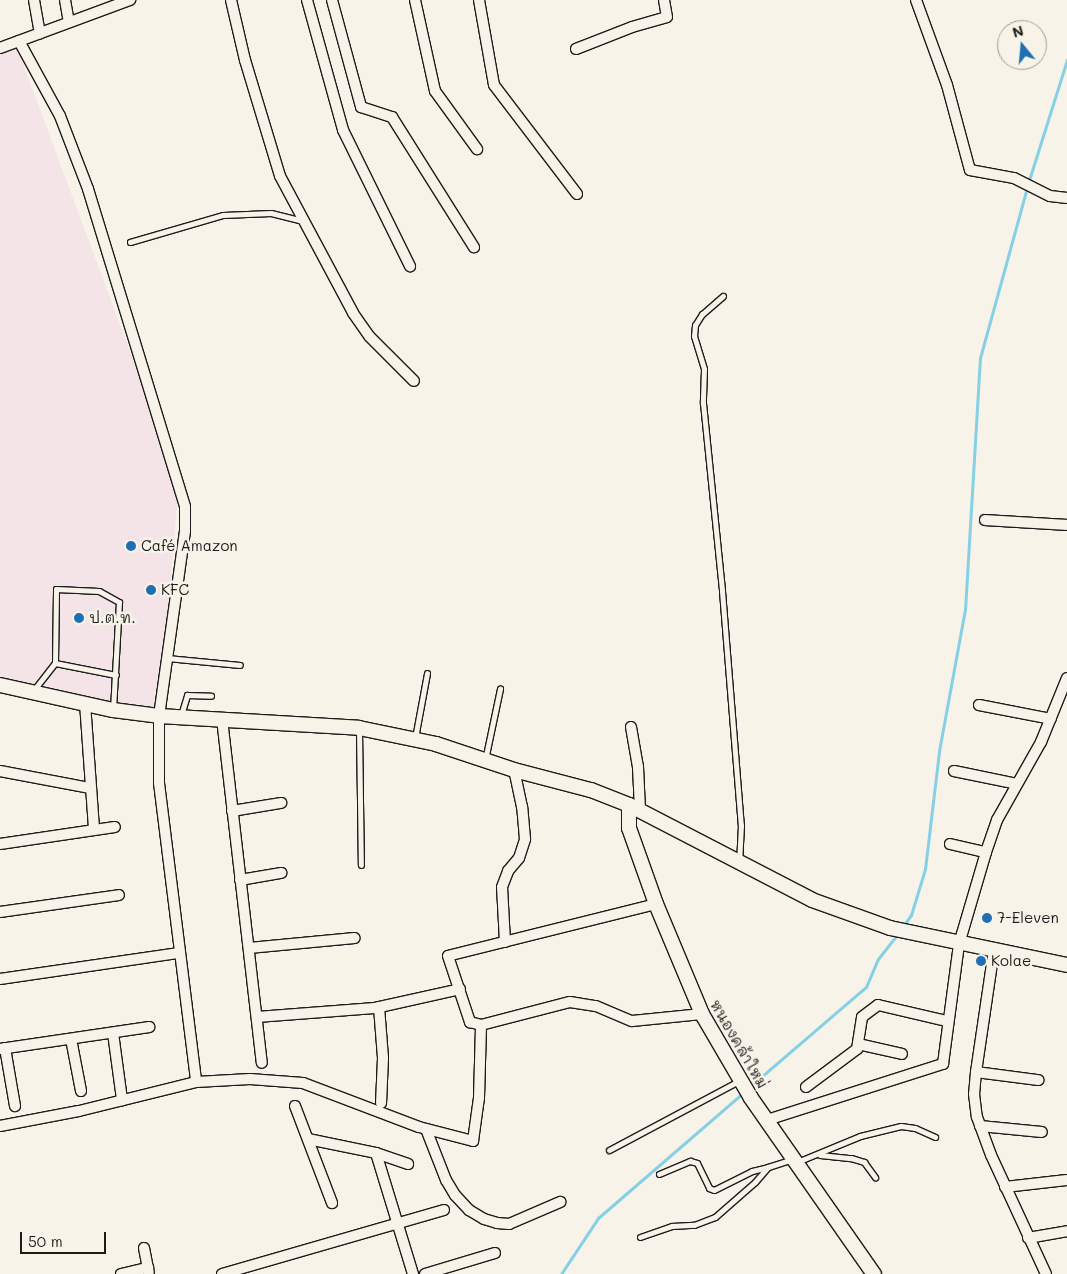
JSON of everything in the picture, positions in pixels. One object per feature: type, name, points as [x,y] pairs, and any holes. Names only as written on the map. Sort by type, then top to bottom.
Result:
[{"type":"main road","points":[[0,684],[113,710],[180,718],[359,728],[414,739],[514,770],[591,790],[635,808],[812,900],[890,928],[959,944],[1067,965]]},
{"type":"main road","name":"หนองคล้าใหม่","points":[[635,808],[629,828],[656,904],[702,1014],[751,1098],[874,1274]]},
{"type":"street","points":[[34,0],[40,33]]},
{"type":"street","points":[[65,0],[69,22]]},
{"type":"street","points":[[231,0],[245,60],[280,176],[353,313],[370,337],[414,382]]},
{"type":"street","points":[[307,0],[344,130],[410,266]]},
{"type":"street","points":[[332,0],[362,107],[392,117],[474,247]]},
{"type":"street","points":[[415,0],[435,91],[477,149]]},
{"type":"street","points":[[479,0],[494,85],[577,194]]},
{"type":"street","points":[[576,48],[632,27],[667,17],[664,0]]},
{"type":"street","points":[[916,0],[947,85],[970,170],[1014,178],[1050,196],[1067,198]]},
{"type":"street","points":[[0,48],[126,1]]},
{"type":"street","points":[[19,41],[60,116],[88,189],[185,507],[185,530],[159,716],[159,783],[196,1082]]},
{"type":"street","points":[[984,520],[1067,525]]},
{"type":"street","points":[[767,1120],[943,1064],[947,1021],[959,944],[986,852],[997,820],[1041,742],[1067,678]]},
{"type":"street","points":[[85,703],[94,830]]},
{"type":"street","points":[[979,705],[1051,719]]},
{"type":"street","points":[[222,719],[262,1064]]},
{"type":"street","points":[[631,727],[638,767],[635,808]]},
{"type":"street","points":[[505,942],[502,887],[508,871],[519,858],[524,839],[522,807],[514,770]]},
{"type":"street","points":[[0,771],[90,788]]},
{"type":"street","points":[[954,771],[1016,784]]},
{"type":"street","points":[[232,811],[281,803]]},
{"type":"street","points":[[0,844],[115,827]]},
{"type":"street","points":[[950,844],[986,852]]},
{"type":"street","points":[[240,880],[281,873]]},
{"type":"street","points":[[0,912],[119,895]]},
{"type":"street","points":[[656,904],[448,956],[470,1022],[480,1026],[570,1002],[596,1006],[632,1021],[702,1014]]},
{"type":"street","points":[[248,948],[355,938]]},
{"type":"street","points":[[994,950],[974,1094],[980,1126],[1005,1187],[1046,1274]]},
{"type":"street","points":[[0,979],[179,952]]},
{"type":"street","points":[[256,1017],[379,1007],[460,989]]},
{"type":"street","points":[[806,1086],[857,1049],[862,1017],[878,1005],[947,1021]]},
{"type":"street","points":[[379,1007],[384,1058],[381,1102]]},
{"type":"street","points":[[0,1126],[79,1112],[196,1082],[250,1079],[303,1083],[426,1128],[473,1141],[479,1098],[480,1026]]},
{"type":"street","points":[[15,1106],[3,1049],[148,1027]]},
{"type":"street","points":[[113,1033],[122,1100]]},
{"type":"street","points":[[71,1039],[81,1091]]},
{"type":"street","points":[[858,1044],[902,1054]]},
{"type":"street","points":[[976,1072],[1038,1080]]},
{"type":"street","points":[[295,1106],[332,1204]]},
{"type":"street","points":[[980,1126],[1042,1132]]},
{"type":"street","points":[[426,1128],[446,1180],[455,1196],[469,1210],[484,1219],[509,1224],[560,1202]]},
{"type":"street","points":[[308,1139],[376,1153],[408,1164]]},
{"type":"street","points":[[376,1153],[414,1274]]},
{"type":"street","points":[[1005,1187],[1067,1180]]},
{"type":"street","points":[[222,1274],[444,1210]]},
{"type":"street","points":[[1028,1238],[1067,1231]]},
{"type":"street","points":[[121,1274],[149,1271],[144,1248]]},
{"type":"street","points":[[425,1274],[495,1254]]},
{"type":"lane","points":[[130,242],[223,216],[271,213],[304,221]]},
{"type":"lane","points":[[723,296],[702,314],[695,325],[694,336],[704,369],[703,402],[722,591],[741,825],[739,861]]},
{"type":"lane","points":[[33,692],[54,663],[56,589],[100,591],[119,602],[113,710]]},
{"type":"lane","points":[[167,658],[240,665]]},
{"type":"lane","points":[[54,663],[116,675]]},
{"type":"lane","points":[[414,739],[427,673]]},
{"type":"lane","points":[[485,760],[500,689]]},
{"type":"lane","points":[[180,718],[186,695],[211,696]]},
{"type":"lane","points":[[359,728],[361,864]]},
{"type":"lane","points":[[609,1150],[741,1082]]},
{"type":"lane","points":[[659,1174],[690,1161],[697,1163],[709,1188],[714,1190],[752,1171],[820,1155],[860,1136],[901,1126],[915,1128],[936,1138]]},
{"type":"lane","points":[[820,1155],[851,1158],[864,1162],[875,1177]]},
{"type":"lane","points":[[640,1237],[672,1226],[694,1225],[715,1217],[755,1182],[768,1167]]},
{"type":"shaded area","points":[[16,45],[179,483],[159,716],[0,681],[0,50]]},
{"type":"waterway","points":[[903,926],[911,915],[925,869],[939,751],[965,610],[980,358],[1030,177],[1067,60]]},
{"type":"waterway","points":[[748,1088],[866,987],[878,959],[897,935]]},
{"type":"waterway","points":[[561,1274],[598,1218],[744,1092]]},
{"type":"place","name":"Café Amazon","points":[[131,546]]},
{"type":"place","name":"KFC","points":[[151,590]]},
{"type":"place","name":"ป.ต.ท.","points":[[79,618]]},
{"type":"place","name":"7-Eleven","points":[[987,918]]},
{"type":"place","name":"Kolae","points":[[981,961]]}]
